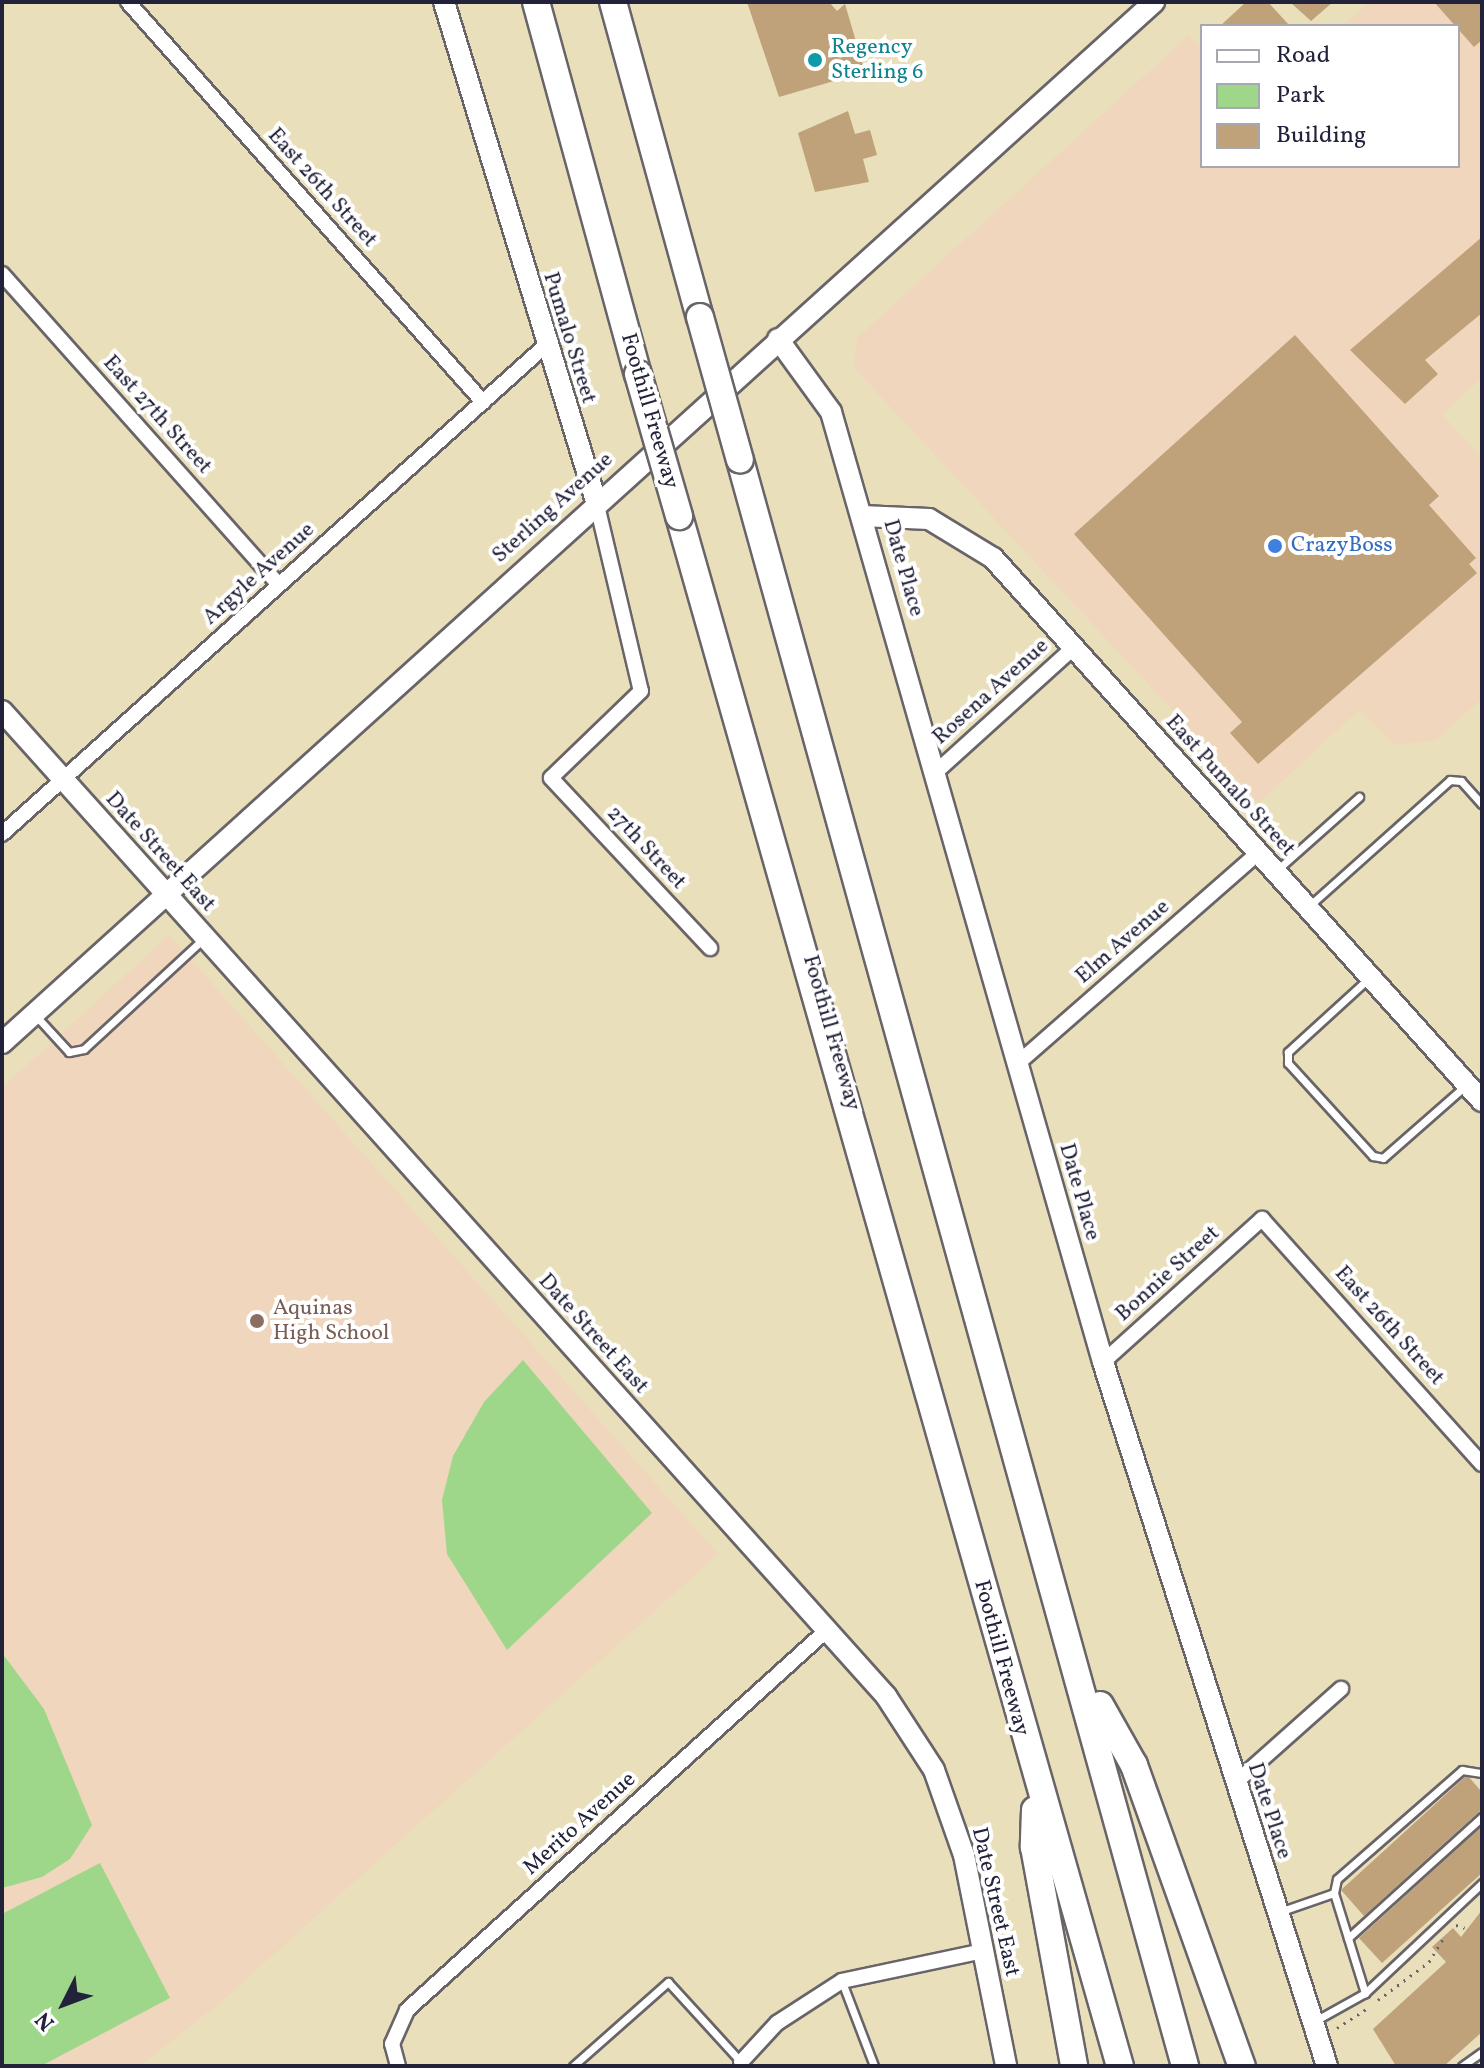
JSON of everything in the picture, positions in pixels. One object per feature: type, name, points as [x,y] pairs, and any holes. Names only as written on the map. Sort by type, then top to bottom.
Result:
[{"type":"highway","name":"Foothill Freeway","points":[[536,2],[638,374],[843,1073],[1035,1782],[1120,2066]]},
{"type":"highway","points":[[613,2],[740,460],[897,1048],[1080,1671],[1185,2066]]},
{"type":"highway","points":[[1080,1671],[1134,1765],[1242,2066]]},
{"type":"highway","points":[[1035,1782],[1034,1847],[1074,2066]]},
{"type":"street","name":"East 26th Street","points":[[128,2],[483,402]]},
{"type":"street","name":"Pumalo Street","points":[[444,2],[545,346],[596,501],[641,691],[551,778]]},
{"type":"street","name":"Sterling Avenue","points":[[2,1043],[596,501],[1154,2]]},
{"type":"street","name":"East 27th Street","points":[[2,274],[279,585]]},
{"type":"street","name":"Date Place","points":[[778,339],[831,412],[937,771],[1103,1362],[1327,2066]]},
{"type":"street","name":"Argyle Avenue","points":[[2,834],[545,346]]},
{"type":"street","name":"East Pumalo Street","points":[[862,516],[929,519],[993,558],[1482,1101]]},
{"type":"street","name":"Rosena Avenue","points":[[937,771],[1074,647]]},
{"type":"street","name":"Date Street East","points":[[2,711],[886,1696],[934,1770],[964,1855],[1006,2066]]},
{"type":"street","name":"27th Street","points":[[551,778],[710,948]]},
{"type":"street","name":"Elm Avenue","points":[[1017,1064],[1258,853]]},
{"type":"street","name":"East 26th Street","points":[[1262,1219],[1482,1464]]},
{"type":"street","name":"Bonnie Street","points":[[1103,1362],[1262,1219]]},
{"type":"street","name":"Merito Avenue","points":[[398,2066],[392,2044],[407,2010],[827,1630]]},
{"type":"street","points":[[1235,1783],[1341,1689]]},
{"type":"street","points":[[741,2062],[777,2023],[842,1981],[983,1951]]},
{"type":"lane","points":[[1307,908],[1450,780],[1461,781],[1482,804]]},
{"type":"lane","points":[[1275,872],[1359,797]]},
{"type":"lane","points":[[34,1014],[76,1053],[205,938]]},
{"type":"lane","points":[[1370,977],[1288,1052],[1288,1063],[1373,1156],[1383,1158],[1467,1084]]},
{"type":"lane","points":[[1365,1993],[1334,1893],[1337,1879],[1462,1770],[1482,1773]]},
{"type":"lane","points":[[1348,1938],[1482,1817]]},
{"type":"lane","points":[[1313,2022],[1365,1993],[1482,1883]]},
{"type":"lane","points":[[1277,1913],[1334,1893]]},
{"type":"lane","points":[[842,1981],[874,2066]]},
{"type":"lane","points":[[573,2066],[668,1982],[741,2062]]},
{"type":"lane","points":[[1462,2066],[1482,2052]]},
{"type":"path","points":[[1337,2028],[1389,1998],[1457,1924],[1465,1928]]},
{"type":"shaded area","points":[[1369,2],[1482,2],[1482,378],[1442,414],[1482,458],[1482,699],[1436,740],[1395,745],[1359,710],[1259,803],[854,368],[857,338],[1189,35],[1200,48],[1200,168],[1460,168],[1460,24],[1344,24]]},
{"type":"shaded area","name":"Aquinas High School","points":[[169,935],[718,1554],[221,2002],[140,2066],[2,2066],[2,1088]]},
{"type":"green space","points":[[523,1360],[652,1513],[507,1650],[447,1554],[442,1500],[453,1456],[484,1402]]},
{"type":"green space","points":[[2,1653],[44,1709],[92,1825],[70,1859],[42,1877],[2,1888]]},
{"type":"green space","points":[[100,1863],[170,1998],[41,2066],[2,2066],[2,1914]]},
{"type":"building","name":"Regency Sterling 6","points":[[747,2],[829,2],[837,11],[845,4],[865,72],[779,97]]},
{"type":"building","points":[[1246,2],[1268,2],[1288,24],[1222,24]]},
{"type":"building","points":[[1290,2],[1333,2],[1311,21]]},
{"type":"building","points":[[1434,2],[1482,2],[1482,40],[1474,47],[1460,31],[1460,24],[1454,24]]},
{"type":"building","points":[[848,111],[855,134],[870,130],[877,155],[863,159],[869,182],[815,192],[798,133]]},
{"type":"building","points":[[1482,237],[1482,313],[1425,360],[1438,374],[1405,404],[1350,350]]},
{"type":"building","name":"CrazyBoss","points":[[1295,335],[1439,496],[1429,505],[1476,558],[1469,564],[1477,573],[1258,764],[1230,733],[1242,722],[1074,534]]},
{"type":"building","points":[[1467,1775],[1482,1792],[1482,1809],[1364,1916],[1341,1890]]},
{"type":"building","points":[[1482,1826],[1482,1873],[1382,1963],[1359,1938]]},
{"type":"building","points":[[1482,1910],[1482,2032],[1444,2066],[1396,2066],[1373,2029],[1446,1962],[1432,1947],[1453,1928],[1461,1937]]},
{"type":"place","name":"Regency Sterling 6","points":[[815,60]]},
{"type":"place","name":"CrazyBoss","points":[[1275,546]]},
{"type":"place","name":"Aquinas High School","points":[[257,1321]]}]
